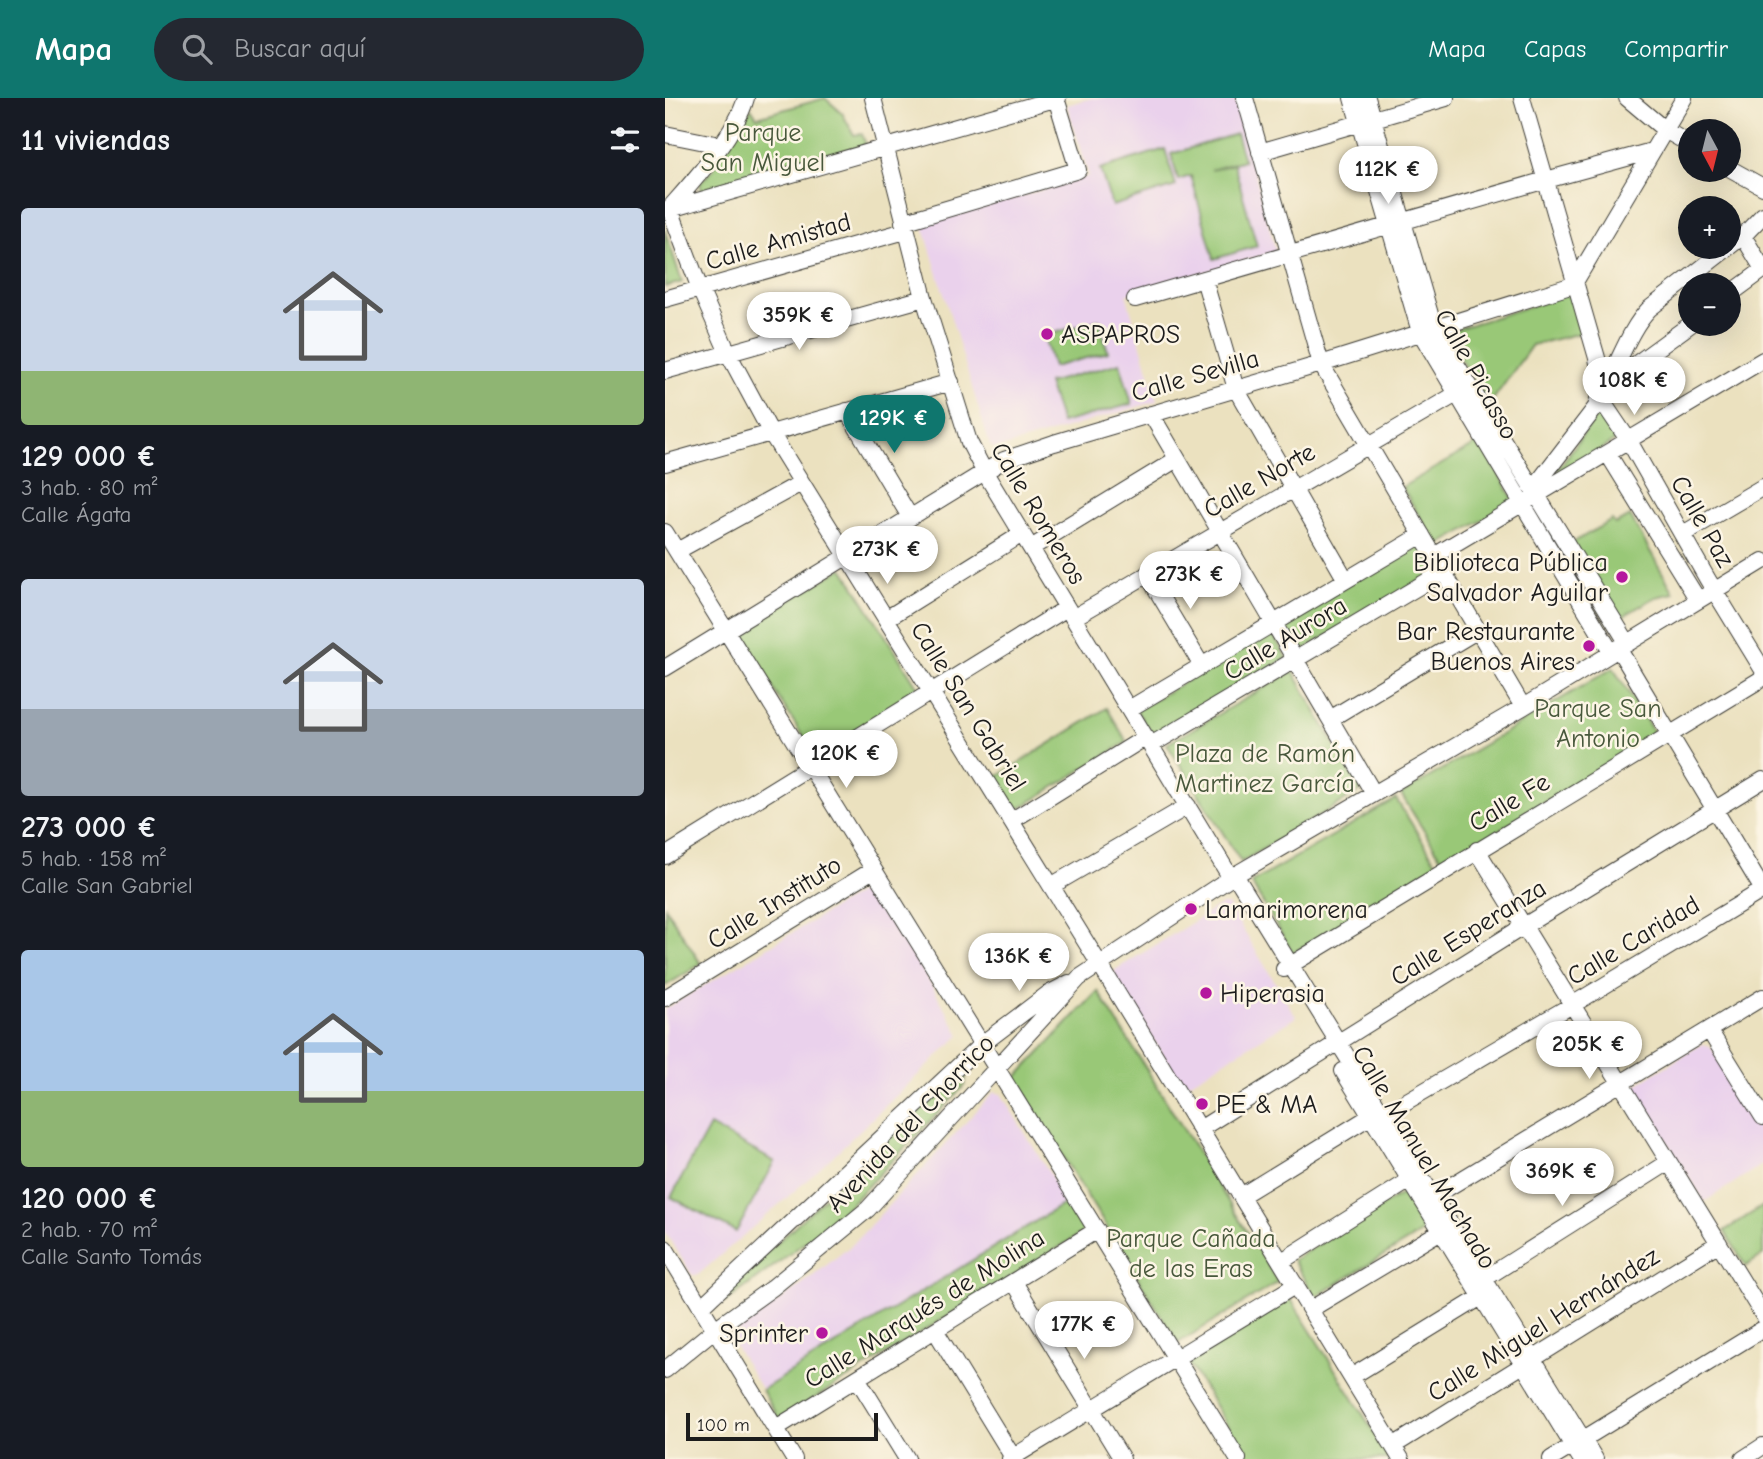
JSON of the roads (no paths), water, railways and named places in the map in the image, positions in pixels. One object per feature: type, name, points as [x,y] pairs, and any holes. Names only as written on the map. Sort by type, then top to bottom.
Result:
[{"type":"street","points":[[667,211],[741,116],[746,98]]},
{"type":"street","name":"Calle Romeros","points":[[873,98],[924,298],[969,442],[1231,878]]},
{"type":"street","points":[[667,211],[1057,98]]},
{"type":"street","name":"Calle Amistad","points":[[665,299],[1078,170],[1057,98]]},
{"type":"street","points":[[1245,98],[1321,364],[1523,707]]},
{"type":"street","name":"Calle Picasso","points":[[1352,98],[1366,121],[1427,330],[1531,496],[1763,890]]},
{"type":"street","name":"Calle Picasso","points":[[1366,121],[1367,98]]},
{"type":"street","points":[[1260,152],[1446,98]]},
{"type":"street","points":[[1522,98],[1597,358],[1601,395]]},
{"type":"street","points":[[1627,98],[1665,131],[1678,138]]},
{"type":"street","points":[[1575,282],[1684,98]]},
{"type":"street","points":[[665,134],[720,145]]},
{"type":"street","points":[[1135,299],[1652,151]]},
{"type":"street","points":[[1741,175],[1763,187]]},
{"type":"street","name":"Calle San Gabriel","points":[[667,211],[728,353],[771,433],[1282,1261],[1397,1453]]},
{"type":"street","points":[[1531,496],[1596,407],[1639,319],[1743,236],[1763,215]]},
{"type":"street","points":[[1741,287],[1763,270],[1743,236]]},
{"type":"street","points":[[1204,279],[1236,389],[1346,580]]},
{"type":"street","name":"Calle Sevilla","points":[[665,668],[1004,460],[1562,290],[1575,282]]},
{"type":"street","points":[[665,371],[924,298]]},
{"type":"street","points":[[1611,378],[1642,360],[1678,334]]},
{"type":"street","points":[[1434,556],[1763,360]]},
{"type":"street","points":[[665,463],[951,382]]},
{"type":"street","name":"Calle Norte","points":[[665,856],[931,692],[1070,613],[1147,574],[1463,390]]},
{"type":"street","name":"Calle Paz","points":[[1601,395],[1763,670]]},
{"type":"street","points":[[847,411],[910,517]]},
{"type":"street","points":[[1151,414],[1374,794]]},
{"type":"street","name":"Calle Paz","points":[[1608,454],[1698,600]]},
{"type":"street","points":[[886,620],[1177,459]]},
{"type":"street","points":[[677,551],[801,483]]},
{"type":"street","points":[[1683,534],[1763,487]]},
{"type":"street","points":[[665,532],[1238,1459]]},
{"type":"street","name":"Calle Aurora","points":[[1129,709],[1422,535]]},
{"type":"street","name":"Avenida del Chorrico","points":[[701,1307],[982,1044],[1048,994],[1100,965],[1231,878],[1523,707],[1763,561]]},
{"type":"street","name":"Calle Aurora","points":[[1011,821],[1148,741],[1296,660],[1443,572]]},
{"type":"street","points":[[1147,574],[1202,666]]},
{"type":"street","points":[[1330,719],[1478,630]]},
{"type":"street","name":"Calle Fe","points":[[1286,968],[1763,678]]},
{"type":"street","name":"Calle Esperanza","points":[[1200,1129],[1763,780]]},
{"type":"street","points":[[1051,886],[1188,806]]},
{"type":"street","points":[[1477,850],[1763,1315]]},
{"type":"street","name":"Calle Instituto","points":[[665,998],[873,870]]},
{"type":"street","name":"Calle Manuel Machado","points":[[1231,878],[1480,1287]]},
{"type":"street","name":"Calle Caridad","points":[[1241,1196],[1572,1005],[1763,890]]},
{"type":"street","name":"Avenida del Chorrico","points":[[665,1370],[715,1329],[772,1288],[868,1209],[1079,978]]},
{"type":"street","points":[[1428,1199],[1763,997]]},
{"type":"street","points":[[1709,1030],[1760,1106]]},
{"type":"street","name":"Calle Manuel Machado","points":[[1377,1116],[1410,1180],[1428,1199],[1441,1231],[1528,1361],[1578,1448],[1595,1459]]},
{"type":"street","points":[[1352,1377],[1480,1287],[1669,1162]]},
{"type":"street","points":[[1282,1261],[1410,1180]]},
{"type":"street","name":"Calle Marqués de Molina","points":[[776,1428],[1097,1230]]},
{"type":"street","points":[[1311,1309],[1441,1231]]},
{"type":"street","name":"Calle Miguel Hernández","points":[[1397,1453],[1528,1361],[1719,1243]]},
{"type":"street","points":[[665,1248],[794,1459]]},
{"type":"street","points":[[1014,1282],[1122,1459]]},
{"type":"street","points":[[935,1330],[1012,1458],[1296,1285]]},
{"type":"street","points":[[1551,1459],[1578,1448],[1763,1329]]},
{"type":"street","points":[[857,1378],[907,1459]]},
{"type":"street","points":[[1743,1459],[1763,1446]]},
{"type":"place","name":"ASPAPROS","points":[[1047,334]]},
{"type":"place","name":"Biblioteca Pública Salvador Aguilar","points":[[1622,577]]},
{"type":"place","name":"Bar Restaurante Buenos Aires","points":[[1589,646]]},
{"type":"place","name":"Lamarimorena","points":[[1191,909]]},
{"type":"place","name":"Hiperasia","points":[[1206,993]]},
{"type":"place","name":"PE & MA","points":[[1202,1104]]},
{"type":"place","name":"Sprinter","points":[[822,1333]]},
{"type":"park label","name":"Parque San Miguel","points":[[763,147]]},
{"type":"park label","name":"Parque San Antonio","points":[[1598,723]]},
{"type":"park label","name":"Plaza de Ramón Martinez García","points":[[1265,768]]},
{"type":"park label","name":"Parque Cañada de las Eras","points":[[1191,1253]]}]
